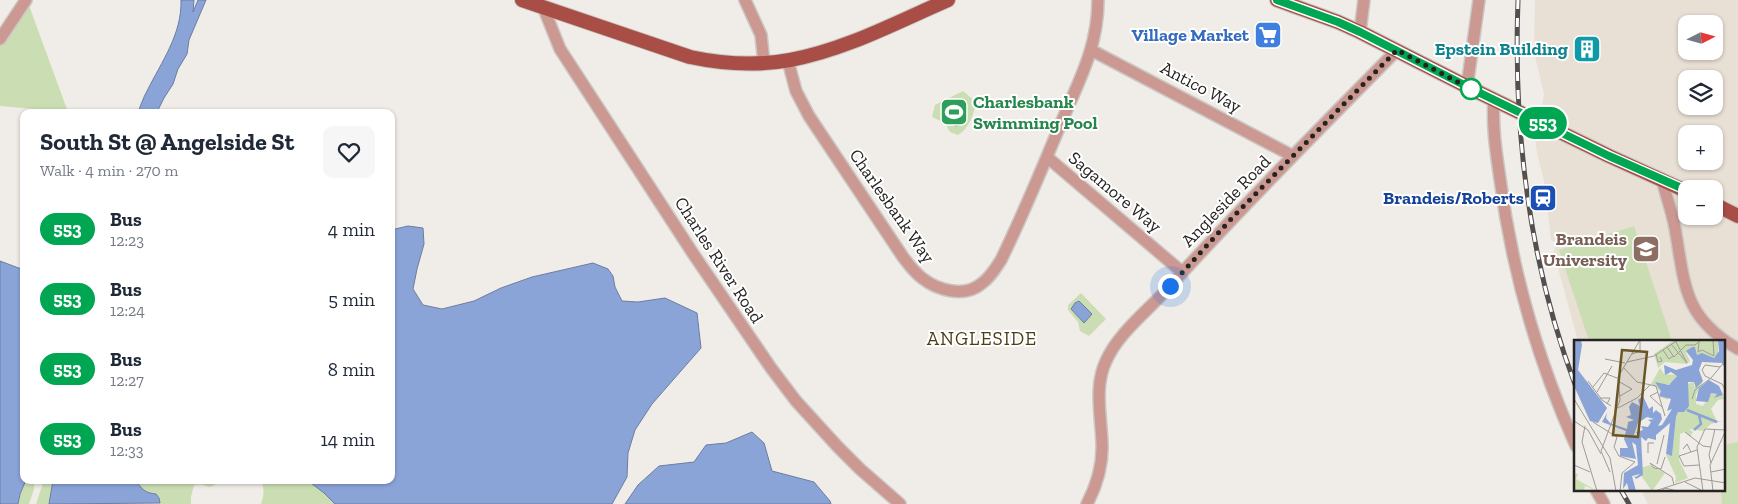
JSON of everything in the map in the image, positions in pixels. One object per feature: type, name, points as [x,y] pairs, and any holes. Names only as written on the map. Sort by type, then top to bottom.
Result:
[{"type":"main road","points":[[522,0],[690,57],[718,62],[764,63],[788,61],[837,47],[948,0]]},
{"type":"main road","points":[[1277,0],[1360,32],[1467,87],[1609,156],[1678,187]]},
{"type":"main road","points":[[1723,208],[1738,216]]},
{"type":"street","points":[[0,39],[26,0]]},
{"type":"street","points":[[744,0],[761,35],[764,63]]},
{"type":"street","name":"Charlesbank Way","points":[[788,61],[796,91],[809,116],[904,257],[921,278],[936,287],[952,291],[971,290],[981,284],[994,271],[1012,238],[1048,157],[1086,68],[1096,30],[1098,0]]},
{"type":"street","points":[[1360,32],[1364,0]]},
{"type":"street","points":[[1467,87],[1479,0]]},
{"type":"street","name":"Charles River Road","points":[[544,8],[560,49],[746,334],[796,401],[860,469],[900,504]]},
{"type":"street","name":"Antico Way","points":[[1091,50],[1293,156]]},
{"type":"street","name":"Angleside Road","points":[[1087,504],[1093,493],[1102,465],[1100,376],[1105,362],[1118,339],[1397,50]]},
{"type":"street","points":[[1494,99],[1493,122],[1499,172],[1516,269],[1537,345],[1558,404],[1574,441]]},
{"type":"street","name":"Sagamore Way","points":[[1048,157],[1182,272]]},
{"type":"street","points":[[1662,180],[1675,229],[1681,272],[1689,297],[1703,322],[1715,334],[1725,340]]},
{"type":"street","points":[[1726,341],[1738,348]]},
{"type":"street","points":[[1597,492],[1604,504]]},
{"type":"shaded area","name":"Brandeis University","points":[[1535,0],[1738,0],[1738,504],[1648,504],[1642,492],[1726,492],[1726,340],[1578,340],[1554,253],[1555,245],[1558,244],[1551,240],[1545,185],[1537,153],[1533,119],[1540,121],[1544,94],[1534,52]]},
{"type":"green space","points":[[27,0],[67,109],[0,106],[0,39]]},
{"type":"green space","name":"Charlesbank Swimming Pool","points":[[963,91],[976,102],[970,121],[958,135],[950,132],[945,123],[932,117],[935,105]]},
{"type":"green space","points":[[1634,226],[1672,340],[1589,340],[1559,250]]},
{"type":"green space","points":[[1081,293],[1106,319],[1089,336],[1080,331],[1078,322],[1068,310],[1068,305]]},
{"type":"green space","points":[[1738,442],[1738,504],[1722,504],[1721,492],[1726,492],[1726,445]]},
{"type":"green space","points":[[24,484],[34,484],[29,504],[18,504]]},
{"type":"green space","points":[[43,484],[52,484],[49,504],[36,504]]},
{"type":"green space","points":[[138,484],[199,484],[194,485],[191,504],[160,504],[141,489]]},
{"type":"green space","points":[[202,484],[216,484],[210,487]]},
{"type":"green space","points":[[262,484],[312,484],[335,504],[261,504],[264,492]]},
{"type":"water","points":[[181,0],[194,0],[193,12],[198,0],[206,0],[189,40],[187,54],[158,109],[139,109],[175,36]]},
{"type":"water","name":"Charlesbank Swimming Pool","points":[[950,106],[962,118],[960,125],[955,126],[943,114],[944,109]]},
{"type":"water","points":[[408,226],[423,228],[424,244],[413,289],[423,305],[442,309],[474,301],[501,288],[532,277],[593,263],[608,269],[613,276],[615,287],[622,301],[638,302],[665,298],[697,313],[701,348],[652,404],[635,430],[628,453],[627,477],[612,504],[335,504],[312,484],[395,484],[395,229]]},
{"type":"water","points":[[0,261],[20,268],[20,484],[24,484],[18,504],[0,504]]},
{"type":"water","points":[[1079,301],[1092,314],[1084,323],[1071,309]]},
{"type":"water","points":[[752,432],[764,443],[772,471],[814,482],[831,504],[625,504],[638,485],[659,466],[694,462],[706,445],[726,443]]},
{"type":"water","points":[[52,484],[139,484],[149,493],[156,494],[160,503],[49,504]]},
{"type":"railway","points":[[1518,0],[1518,99],[1528,196],[1546,293],[1574,381]]},
{"type":"railway","points":[[1622,492],[1629,504]]},
{"type":"bus line","name":"553","points":[[1277,0],[1360,32],[1609,156],[1678,186]]},
{"type":"place","name":"Village Market","points":[[1268,35]]},
{"type":"place","name":"Epstein Building","points":[[1587,49]]},
{"type":"place","name":"Charlesbank Swimming Pool","points":[[954,112]]},
{"type":"place","name":"Brandeis/Roberts","points":[[1543,198]]},
{"type":"place","name":"Brandeis University","points":[[1646,249]]},
{"type":"district","name":"ANGLESIDE","points":[[982,338]]},
{"type":"route","points":[[1170,286],[1232,218],[1397,50],[1471,89]]}]
